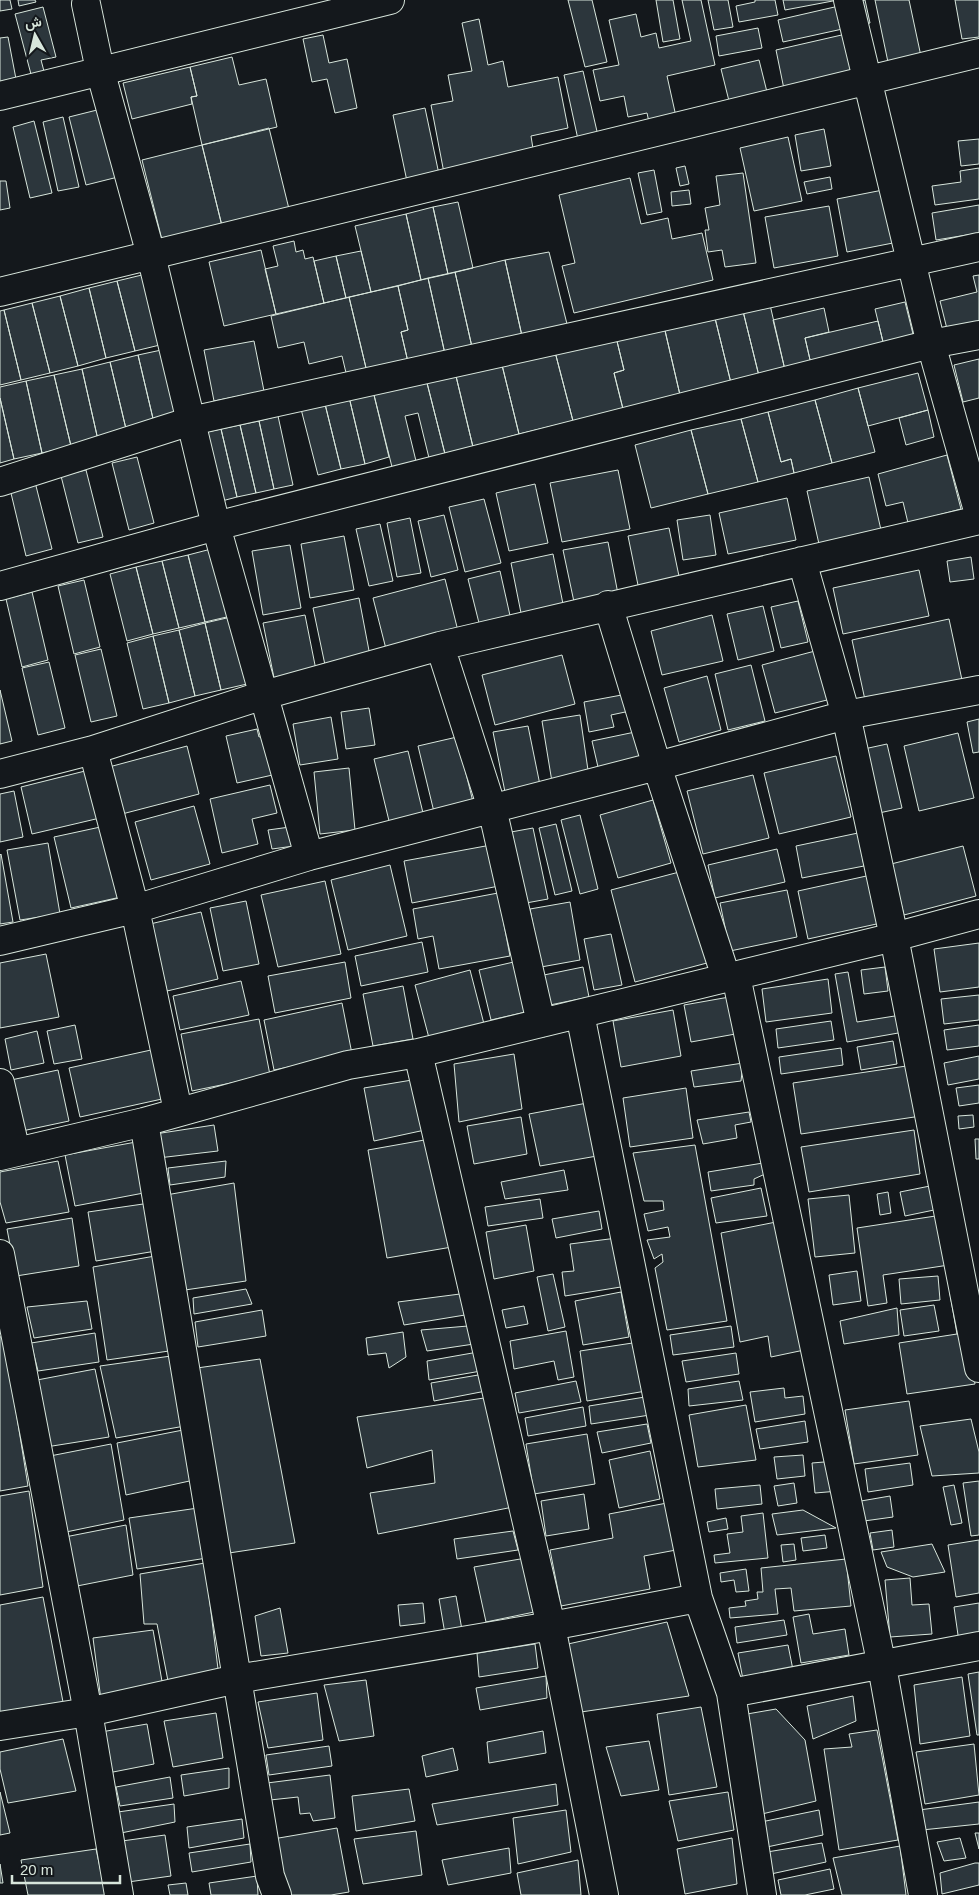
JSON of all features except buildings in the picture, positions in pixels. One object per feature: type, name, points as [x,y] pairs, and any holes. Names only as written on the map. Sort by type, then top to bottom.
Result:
[{"type":"street","points":[[0,96],[390,0]]},
{"type":"street","points":[[848,0],[931,344],[979,514]]},
{"type":"street","points":[[86,4],[100,70],[151,255],[216,526],[309,856]]},
{"type":"street","points":[[0,292],[866,79],[979,53]]},
{"type":"street","points":[[0,482],[191,421],[979,247]]},
{"type":"street","points":[[0,586],[216,526],[931,344],[979,335]]},
{"type":"street","points":[[0,774],[93,750],[264,695],[440,646],[608,605],[979,520]]},
{"type":"street","points":[[802,561],[846,715],[894,937],[979,1368]]},
{"type":"street","points":[[608,605],[657,766],[731,976],[882,1666],[923,1895]]},
{"type":"street","points":[[440,646],[492,808],[540,1023]]},
{"type":"street","points":[[0,941],[135,909],[309,856],[846,715],[979,690]]},
{"type":"street","points":[[93,750],[135,909],[178,1111]]},
{"type":"street","points":[[0,1083],[8,1154],[144,1122],[348,1065],[418,1053],[894,937],[979,914]]},
{"type":"street","points":[[580,1014],[698,1598],[731,1693],[762,1895]]},
{"type":"street","points":[[418,1053],[551,1626],[604,1895]]},
{"type":"street","points":[[144,1122],[270,1876],[278,1895]]},
{"type":"street","points":[[0,1254],[88,1712],[119,1895]]},
{"type":"street","points":[[0,1726],[88,1712],[237,1679],[551,1626],[698,1598]]},
{"type":"street","points":[[731,1693],[882,1666],[979,1646]]}]
